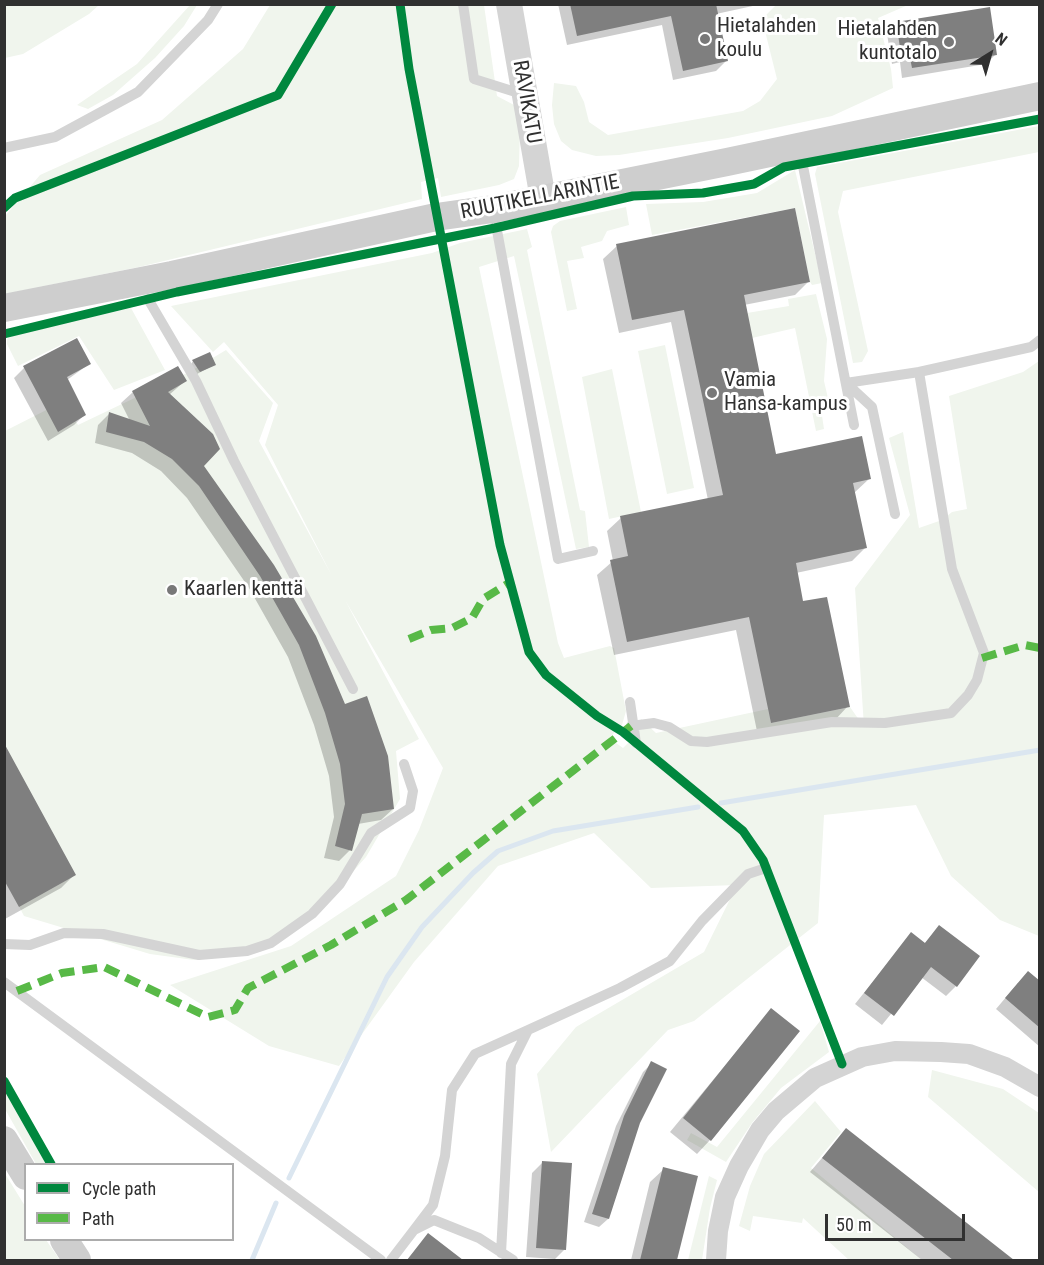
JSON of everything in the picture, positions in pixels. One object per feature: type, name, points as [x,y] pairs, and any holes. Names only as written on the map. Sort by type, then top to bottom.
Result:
[{"type":"main road","name":"RUUTIKELLARINTIE","points":[[4,308],[183,273],[436,217],[543,198],[1040,96]]},
{"type":"main road","points":[[4,1140],[24,1173]]},
{"type":"main road","points":[[65,1241],[77,1260]]},
{"type":"street","name":"RAVIKATU","points":[[509,4],[543,198]]},
{"type":"street","points":[[716,1260],[718,1231],[725,1197],[739,1166],[760,1130],[776,1111],[816,1078],[842,1064],[862,1057],[895,1051],[969,1054],[1005,1067],[1040,1087]]},
{"type":"lane","points":[[4,148],[55,137],[138,92],[208,20],[218,4]]},
{"type":"lane","points":[[463,4],[474,79],[525,95]]},
{"type":"lane","points":[[799,146],[854,425]]},
{"type":"lane","points":[[493,208],[558,559],[593,550]]},
{"type":"lane","points":[[148,299],[196,381],[234,461],[352,689]]},
{"type":"lane","points":[[846,383],[920,372],[1031,347],[1040,339]]},
{"type":"lane","points":[[632,726],[654,723],[669,727],[691,741],[707,742],[832,722],[885,723],[951,712],[968,695],[977,680],[984,653],[952,569],[920,372]]},
{"type":"lane","points":[[846,383],[872,407],[895,514]]},
{"type":"lane","points":[[630,702],[636,743]]},
{"type":"lane","points":[[4,944],[30,945],[64,933],[103,934],[199,955],[247,951],[271,943],[312,914],[340,884],[371,833],[410,808],[413,791],[404,764]]},
{"type":"lane","points":[[391,1260],[432,1205],[445,1156],[452,1090],[475,1054],[620,988],[670,961],[702,921],[748,874],[766,868]]},
{"type":"lane","points":[[4,982],[381,1260]]},
{"type":"lane","points":[[501,1253],[511,1064],[528,1030]]},
{"type":"lane","points":[[414,1230],[434,1220],[480,1238],[513,1260]]},
{"type":"shaded area","points":[[4,5],[99,5],[89,14],[23,54],[5,58]]},
{"type":"shaded area","points":[[190,5],[197,5],[184,26],[155,58],[113,95],[88,109],[77,105],[137,64]]},
{"type":"shaded area","points":[[270,5],[484,5],[497,96],[514,105],[520,127],[519,166],[514,179],[499,185],[441,197],[438,178],[421,182],[422,199],[139,267],[5,294],[5,216],[40,175],[162,120],[243,49]]},
{"type":"shaded area","points":[[776,5],[908,5],[878,18],[891,69],[893,88],[832,116],[728,138],[619,155],[596,156],[572,150],[561,141],[554,124],[552,105],[554,83],[576,86],[584,102],[589,122],[608,135],[743,111],[760,101],[777,79],[762,19]]},
{"type":"shaded area","points":[[1039,126],[1039,152],[843,191],[838,212],[868,351],[862,362],[853,363],[815,174],[817,167]]},
{"type":"shaded area","points":[[795,170],[822,283],[812,285],[810,282],[795,208],[652,235],[646,204],[703,202],[757,193]]},
{"type":"shaded area","points":[[626,207],[629,225],[607,231],[602,241],[581,247],[584,258],[567,261],[577,309],[567,311],[551,232],[553,226],[560,221]]},
{"type":"shaded area","points":[[527,229],[532,247],[527,250],[580,510],[585,511],[589,547],[576,549],[514,256],[479,267],[558,643],[564,658],[610,646],[614,648],[626,711],[622,725],[609,738],[623,748],[636,735],[641,719],[656,733],[768,709],[771,723],[850,707],[864,727],[855,588],[910,515],[889,438],[903,432],[919,528],[942,520],[952,512],[967,509],[949,396],[1023,372],[1039,361],[1039,936],[1000,920],[951,876],[916,805],[824,815],[818,923],[694,1021],[668,1030],[551,1152],[537,1074],[576,1027],[704,952],[737,885],[651,888],[594,833],[498,866],[414,962],[339,1066],[269,1046],[170,985],[291,946],[396,876],[419,830],[443,768],[345,600],[419,739],[396,751],[400,799],[366,857],[318,911],[260,948],[194,960],[150,954],[24,916],[5,879],[5,431],[64,401],[78,425],[191,371],[226,350],[273,403],[259,441],[332,576],[265,445],[278,405],[224,342],[213,352],[171,306],[432,253],[460,243]]},
{"type":"shaded area","points":[[816,294],[827,339],[824,381],[830,407],[821,409],[824,429],[816,431],[795,328],[752,338],[747,313],[789,306],[788,299]]},
{"type":"shaded area","points":[[131,308],[165,370],[114,390],[79,336],[18,366],[7,344],[7,339],[16,334]]},
{"type":"shaded area","points":[[665,345],[694,488],[667,494],[638,351]]},
{"type":"shaded area","points":[[612,369],[641,512],[609,519],[582,377]]},
{"type":"shaded area","points":[[820,1021],[829,1052],[781,1088],[752,1123],[726,1162],[687,1140],[691,1133],[717,1147]]},
{"type":"shaded area","points":[[932,1070],[1003,1089],[1039,1113],[1039,1192],[928,1097]]},
{"type":"shaded area","points":[[4,1092],[45,1163],[35,1163],[5,1109]]},
{"type":"shaded area","points":[[815,1101],[841,1132],[811,1168],[922,1260],[849,1260],[803,1218],[802,1223],[753,1216],[750,1231],[739,1226],[750,1186],[764,1154]]},
{"type":"shaded area","points":[[4,1172],[24,1204],[24,1241],[47,1241],[60,1260],[5,1260]]},
{"type":"shaded area","points":[[709,1176],[717,1180],[702,1260],[688,1260]]},
{"type":"building","name":"Hietalahden koulu","points":[[570,4],[716,4],[728,61],[683,71],[671,16],[577,36]]},
{"type":"building","name":"Hietalahden kuntotalo","points":[[990,7],[997,55],[912,68],[909,53],[901,54],[896,22]]},
{"type":"building","points":[[795,208],[810,282],[744,295],[776,454],[862,436],[871,479],[853,483],[867,548],[796,563],[803,601],[827,597],[850,707],[771,723],[749,617],[627,642],[610,560],[628,556],[620,516],[723,495],[684,310],[632,320],[616,244]]},
{"type":"building","points":[[77,338],[91,364],[67,377],[86,415],[58,432],[23,366]]},
{"type":"building","points":[[210,352],[216,365],[200,372],[192,360]]},
{"type":"building","points":[[178,366],[187,381],[168,392],[213,434],[220,449],[204,466],[274,565],[316,636],[345,704],[367,696],[388,756],[394,809],[362,814],[352,851],[335,846],[345,804],[340,764],[325,713],[299,645],[260,576],[199,486],[172,459],[144,442],[106,432],[109,412],[150,426],[132,391]]},
{"type":"building","points":[[4,743],[76,875],[19,907],[4,880]]},
{"type":"building","points":[[939,925],[980,956],[957,987],[931,967],[894,1016],[864,993],[911,932],[925,943]]},
{"type":"building","points":[[1028,971],[1040,981],[1040,1028],[1005,998]]},
{"type":"building","points":[[771,1008],[800,1031],[711,1141],[683,1118]]},
{"type":"building","points":[[651,1061],[667,1069],[640,1123],[609,1219],[592,1214],[624,1116]]},
{"type":"building","points":[[846,1128],[1014,1260],[953,1260],[822,1158]]},
{"type":"building","points":[[542,1161],[572,1163],[566,1250],[536,1248]]},
{"type":"building","points":[[663,1167],[698,1176],[677,1260],[640,1260]]},
{"type":"building","points":[[428,1233],[463,1260],[407,1260]]},
{"type":"waterway","points":[[721,803],[1040,750]]},
{"type":"waterway","points":[[289,1178],[387,977],[422,927],[473,873],[498,851],[553,831],[698,807]]},
{"type":"waterway","points":[[252,1260],[276,1203]]},
{"type":"marked path","points":[[409,639],[431,630],[452,628],[472,618],[483,599],[509,583]]},
{"type":"marked path","points":[[982,658],[1025,645],[1040,648]]},
{"type":"marked path","points":[[17,991],[62,973],[104,967],[208,1017],[235,1010],[248,988],[331,945],[406,900],[631,726]]},
{"type":"cycle path","points":[[4,208],[15,198],[278,95],[332,4]]},
{"type":"cycle path","points":[[400,4],[409,69],[500,545],[529,652],[546,675],[597,716],[623,732],[743,831],[763,860],[842,1064]]},
{"type":"cycle path","points":[[4,334],[177,292],[495,228],[633,196],[703,193],[754,184],[784,167],[1040,119]]},
{"type":"cycle path","points":[[4,1081],[50,1163]]},
{"type":"place","name":"Hietalahden koulu","points":[[705,39]]},
{"type":"place","name":"Hietalahden kuntotalo","points":[[949,42]]},
{"type":"place","name":"Vamia Hansa-kampus","points":[[712,393]]},
{"type":"place","name":"Kaarlen kenttä","points":[[172,590]]}]
